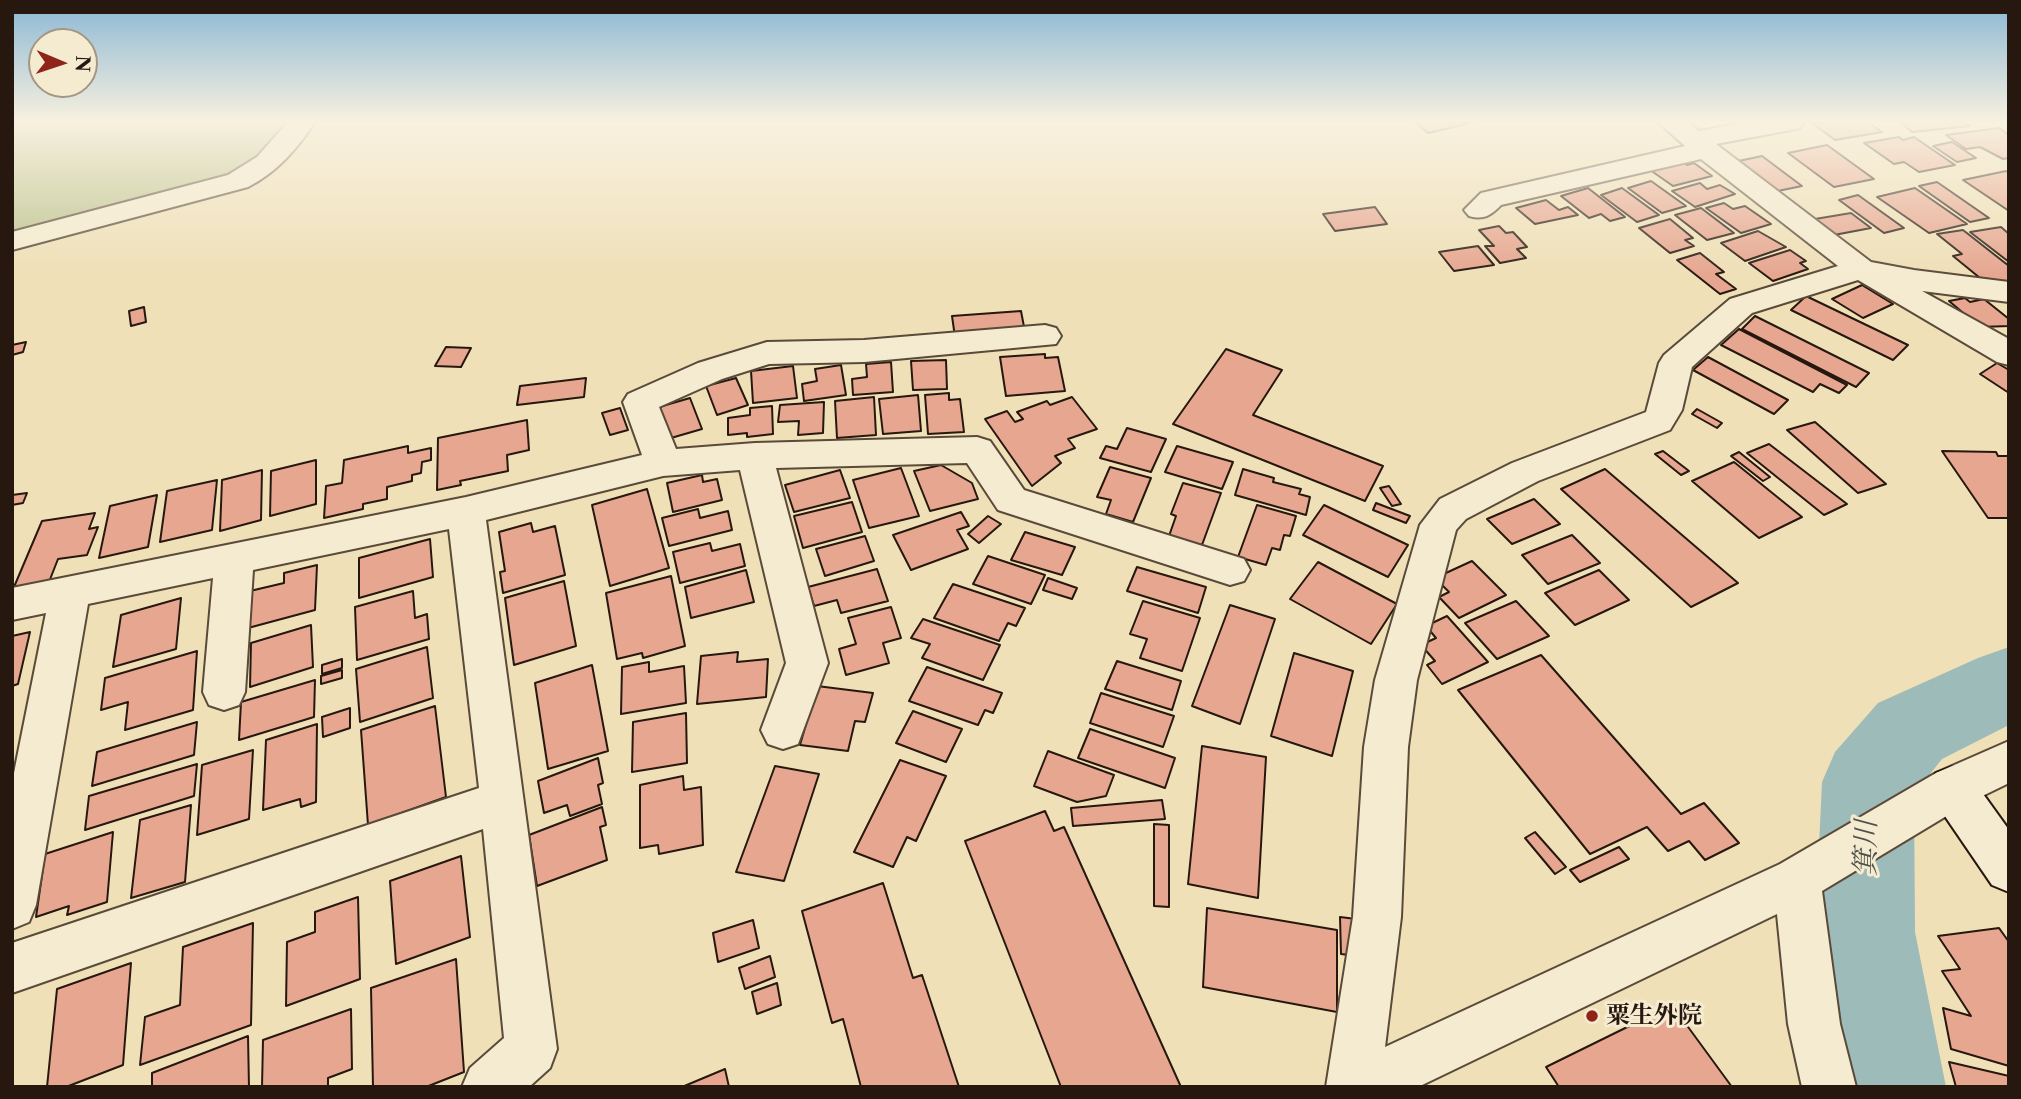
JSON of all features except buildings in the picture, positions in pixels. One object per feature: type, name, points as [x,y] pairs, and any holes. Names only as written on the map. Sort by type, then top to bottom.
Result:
[{"type":"street","points":[[12,241],[238,181],[254,173]]},
{"type":"street","points":[[1479,210],[1491,199],[1574,173]]},
{"type":"street","points":[[1737,173],[1861,269],[2009,354]]},
{"type":"street","points":[[1353,1087],[1377,916],[1386,747],[1396,680],[1439,525],[1453,509],[1525,472],[1658,421],[1664,410],[1676,363],[1741,306],[1861,269],[1914,280],[2009,292]]},
{"type":"street","points":[[663,463],[640,402],[767,352],[864,351],[1045,336]]},
{"type":"street","points":[[12,604],[466,511],[663,463],[755,456],[977,450],[1011,500],[1230,570]]},
{"type":"street","points":[[755,456],[807,663],[783,730]]},
{"type":"street","points":[[466,511],[531,1049],[489,1087]]},
{"type":"street","points":[[224,692],[234,557]]},
{"type":"street","points":[[12,905],[70,593]]},
{"type":"street","points":[[1359,1087],[1797,880],[1935,800],[2009,761]]},
{"type":"street","points":[[1935,800],[2009,869]]},
{"type":"street","points":[[12,968],[503,801]]},
{"type":"street","points":[[1797,880],[1814,1024],[1829,1087]]},
{"type":"green space","points":[[12,173],[238,173],[235,175],[12,233]]},
{"type":"waterway","name":"箕川","points":[[1891,1087],[1865,932],[1868,782],[1910,731],[2009,684]]},
{"type":"place","name":"粟生外院","points":[[1592,1016]]}]
